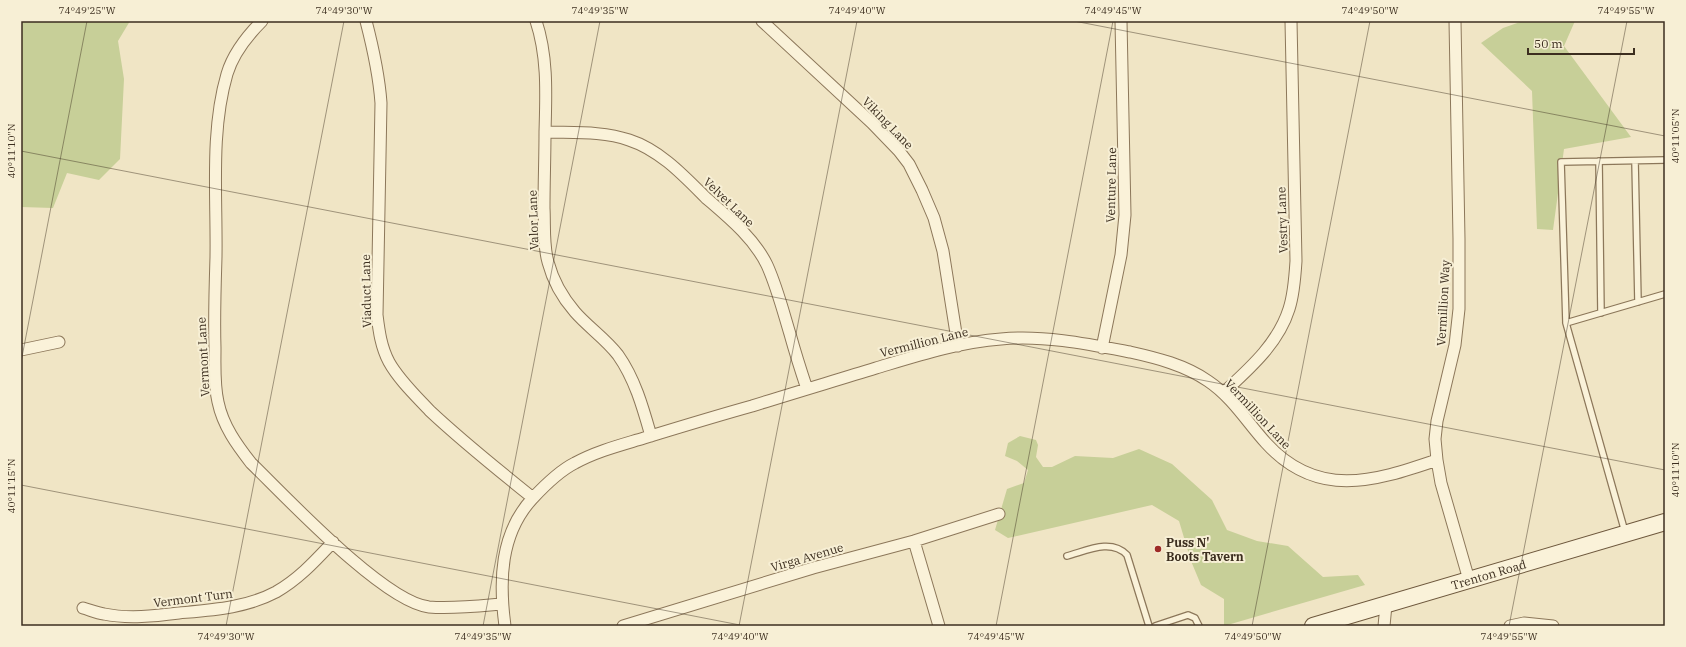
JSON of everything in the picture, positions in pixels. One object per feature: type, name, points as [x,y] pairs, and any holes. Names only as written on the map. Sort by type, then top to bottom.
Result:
[{"type":"main road","name":"Trenton Road","points":[[1313,626],[1665,522]]},
{"type":"street","name":"Vermont Lane","points":[[262,21],[247,37],[236,54],[228,72],[222,93],[218,130],[214,310],[215,382],[218,404],[224,420],[236,444],[251,463],[366,572],[393,591],[414,602],[428,607],[469,607],[502,604]]},
{"type":"street","name":"Viaduct Lane","points":[[366,21],[379,82],[381,103],[377,314],[381,341],[389,361],[395,371],[416,397],[468,445],[532,498]]},
{"type":"street","name":"Valor Lane","points":[[536,21],[545,56],[545,245],[547,261],[563,296],[575,312],[610,345],[627,370],[639,397],[651,436]]},
{"type":"street","name":"Viking Lane","points":[[762,21],[867,118],[899,151],[909,164],[934,218],[943,251],[958,346]]},
{"type":"street","name":"Venture Lane","points":[[1102,348],[1121,255],[1125,215],[1121,21]]},
{"type":"street","name":"Vestry Lane","points":[[1223,393],[1267,349],[1277,334],[1289,310],[1294,291],[1296,261],[1291,21]]},
{"type":"street","name":"Vermillion Way","points":[[1454,21],[1460,239],[1458,309],[1455,345],[1437,421],[1435,439],[1441,484],[1469,580]]},
{"type":"street","name":"Velvet Lane","points":[[545,132],[595,133],[615,136],[644,146],[676,169],[733,222],[756,248],[766,264],[778,294],[807,389]]},
{"type":"street","name":"Vermillion Lane","points":[[506,626],[502,604],[501,578],[503,560],[508,541],[523,510],[532,498],[556,475],[574,463],[602,451],[651,436],[909,358],[958,346],[1000,339],[1027,338],[1062,341],[1163,360],[1187,368],[1208,381],[1223,393],[1277,454],[1291,466],[1314,476],[1333,480],[1377,478],[1403,472],[1437,460]]},
{"type":"street","points":[[21,350],[59,342]]},
{"type":"street","name":"Virga Avenue","points":[[623,626],[813,568],[914,541],[999,514]]},
{"type":"street","points":[[914,541],[939,626]]},
{"type":"street","name":"Vermont Turn","points":[[83,608],[103,614],[154,616],[234,607],[263,598],[292,582],[333,542]]},
{"type":"street","points":[[1384,626],[1386,605]]},
{"type":"street","points":[[1510,626],[1524,623],[1553,626]]},
{"type":"lane","points":[[1626,533],[1566,323],[1561,162],[1665,160]]},
{"type":"lane","points":[[1635,161],[1638,302]]},
{"type":"lane","points":[[1599,162],[1601,313]]},
{"type":"lane","points":[[1566,323],[1665,294]]},
{"type":"lane","points":[[1067,556],[1106,546],[1123,550],[1127,554],[1149,626]]},
{"type":"lane","points":[[1155,626],[1188,615],[1195,618],[1199,626]]},
{"type":"green space","points":[[21,21],[130,21],[118,41],[124,79],[120,159],[99,180],[67,173],[53,208],[21,207]]},
{"type":"green space","points":[[1523,21],[1575,21],[1564,46],[1631,137],[1564,149],[1553,230],[1537,229],[1532,91],[1481,43],[1503,28]]},
{"type":"green space","points":[[1020,436],[1036,440],[1038,445],[1036,457],[1043,467],[1052,467],[1075,456],[1113,458],[1139,449],[1172,464],[1212,500],[1227,530],[1257,541],[1288,546],[1323,577],[1358,575],[1365,585],[1224,626],[1224,599],[1201,585],[1191,561],[1179,521],[1152,505],[1008,538],[995,530],[1007,489],[1024,483],[1028,470],[1017,461],[1005,456],[1008,443]]},
{"type":"place","name":"Puss N' Boots Tavern","points":[[1158,549]]}]
